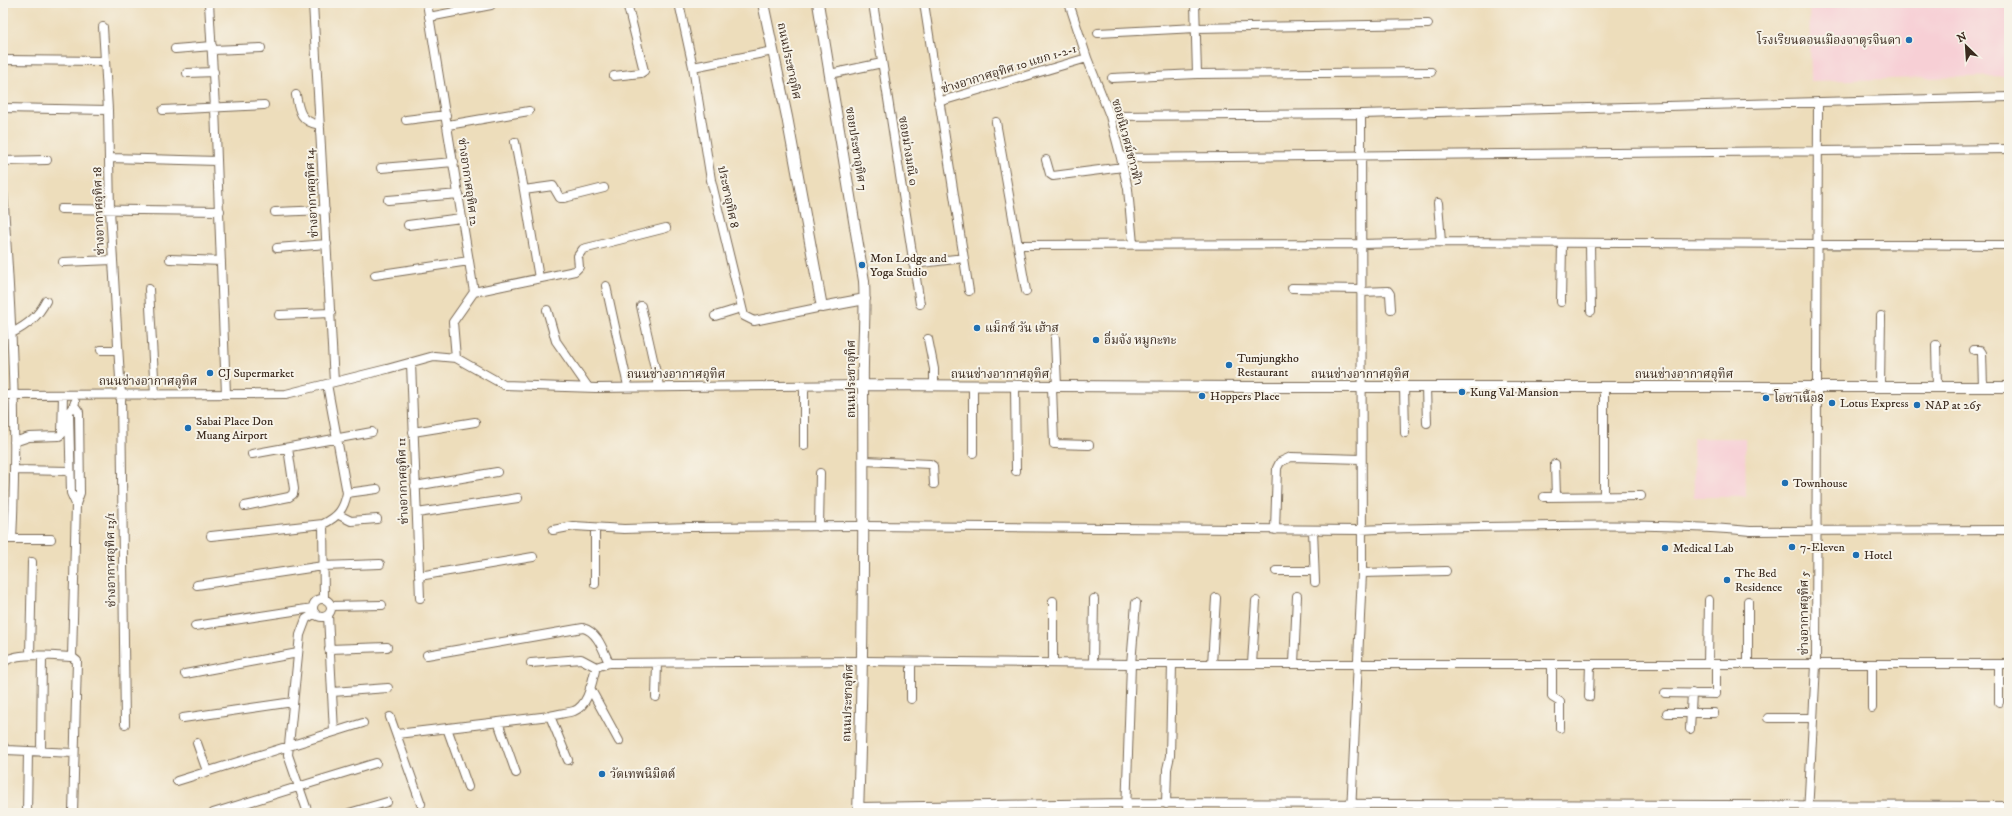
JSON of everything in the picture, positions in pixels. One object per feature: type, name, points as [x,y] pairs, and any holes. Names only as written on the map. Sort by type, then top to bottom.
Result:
[{"type":"street","points":[[209,3],[214,72],[226,394]]},
{"type":"street","name":"ช่างอากาศอุทิศ 14","points":[[313,3],[331,312],[331,383],[337,438],[347,493]]},
{"type":"street","name":"ช่างอากาศอุทิศ 12","points":[[427,3],[474,292]]},
{"type":"street","points":[[614,76],[641,73],[644,71],[627,3]]},
{"type":"street","name":"ประชาอุทิศ 8","points":[[679,3],[693,67],[711,180],[741,308]]},
{"type":"street","name":"ถนนประชาอุทิศ","points":[[763,3],[774,52],[822,307]]},
{"type":"street","name":"ซอยประชาอุทิศ 7","points":[[818,3],[864,281],[865,299]]},
{"type":"street","name":"ซอยม่วงมณี ๑","points":[[873,3],[920,304]]},
{"type":"street","points":[[924,3],[938,102],[969,291]]},
{"type":"street","name":"ซอยนิเวศม์ชาวฟ้า","points":[[1069,3],[1087,58],[1110,116],[1128,189],[1133,244]]},
{"type":"street","points":[[1195,3],[1197,74]]},
{"type":"street","points":[[429,17],[491,5]]},
{"type":"street","points":[[1098,34],[1196,28],[1428,24]]},
{"type":"street","name":"ช่างอากาศอุทิศ 18","points":[[103,27],[110,158],[112,260],[121,395]]},
{"type":"street","points":[[175,49],[261,48]]},
{"type":"street","points":[[693,67],[774,52]]},
{"type":"street","name":"ช่างอากาศอุทิศ 10 แยก 1-2-1","points":[[938,102],[1087,58]]},
{"type":"street","points":[[3,60],[105,60]]},
{"type":"street","points":[[830,74],[882,63]]},
{"type":"street","points":[[187,73],[214,72]]},
{"type":"street","points":[[1112,78],[1197,74],[1431,72]]},
{"type":"street","points":[[296,95],[299,113],[304,120],[320,125]]},
{"type":"street","points":[[1110,116],[1360,114],[2009,96]]},
{"type":"street","name":"ช่างอากาศอุทิศ 5","points":[[1809,809],[1816,664],[1818,102]]},
{"type":"street","points":[[162,110],[264,106]]},
{"type":"street","points":[[3,108],[108,110]]},
{"type":"street","points":[[448,125],[529,111]]},
{"type":"street","points":[[1351,813],[1362,573],[1360,530],[1362,388],[1360,114]]},
{"type":"street","points":[[406,120],[446,115]]},
{"type":"street","points":[[996,122],[1026,291]]},
{"type":"street","points":[[515,142],[539,278]]},
{"type":"street","points":[[1046,160],[1050,174],[1053,176],[1122,162],[1361,156],[2009,149]]},
{"type":"street","points":[[110,158],[217,161]]},
{"type":"street","points":[[3,161],[46,160]]},
{"type":"street","points":[[382,168],[454,162]]},
{"type":"street","points":[[524,190],[553,186],[560,198],[564,198],[604,188]]},
{"type":"street","points":[[3,191],[12,334],[14,442],[12,539]]},
{"type":"street","points":[[388,200],[458,194]]},
{"type":"street","points":[[1438,203],[1441,242]]},
{"type":"street","points":[[61,209],[220,211]]},
{"type":"street","points":[[274,212],[325,210]]},
{"type":"street","points":[[408,225],[461,218]]},
{"type":"street","points":[[456,358],[453,322],[474,292],[577,270],[578,256],[582,249],[666,228]]},
{"type":"street","points":[[1018,245],[1361,244],[1441,242],[2009,245]]},
{"type":"street","points":[[1561,302],[1562,242]]},
{"type":"street","points":[[1590,243],[1591,311]]},
{"type":"street","points":[[277,248],[327,244]]},
{"type":"street","points":[[913,264],[964,258]]},
{"type":"street","points":[[170,259],[221,261]]},
{"type":"street","points":[[63,262],[112,260]]},
{"type":"street","points":[[375,275],[469,261]]},
{"type":"street","points":[[606,286],[628,386]]},
{"type":"street","points":[[1292,288],[1388,292],[1390,294],[1391,309]]},
{"type":"street","points":[[149,289],[155,394]]},
{"type":"street","points":[[715,316],[741,308],[744,316],[754,321],[865,299]]},
{"type":"street","name":"ถนนประชาอุทิศ","points":[[859,810],[863,661],[862,526],[865,461],[863,385],[865,299]]},
{"type":"street","points":[[12,334],[28,324],[40,312],[46,301]]},
{"type":"street","points":[[641,306],[659,386]]},
{"type":"street","points":[[546,310],[556,341],[588,387]]},
{"type":"street","points":[[280,315],[331,312]]},
{"type":"street","points":[[1880,386],[1881,316]]},
{"type":"street","points":[[1055,338],[1054,444],[1088,445]]},
{"type":"street","points":[[928,339],[934,369],[934,386]]},
{"type":"street","points":[[1936,345],[1937,387]]},
{"type":"street","points":[[101,350],[118,350]]},
{"type":"street","points":[[1974,350],[1980,350],[1982,353],[1983,387]]},
{"type":"street","name":"ถนนช่างอากาศอุทิศ","points":[[3,395],[286,394],[434,356],[456,358],[504,385],[588,387],[863,385],[973,387],[1362,388],[1817,386],[2009,387]]},
{"type":"street","name":"ช่างอากาศอุทิศ 11","points":[[411,363],[420,598]]},
{"type":"street","points":[[804,386],[804,446]]},
{"type":"street","points":[[973,387],[973,453]]},
{"type":"street","points":[[1015,387],[1016,471]]},
{"type":"street","points":[[1404,387],[1405,433]]},
{"type":"street","points":[[1426,387],[1426,423]]},
{"type":"street","points":[[1604,387],[1604,496]]},
{"type":"street","points":[[14,442],[29,437],[61,435],[63,431],[63,395]]},
{"type":"street","points":[[75,395],[74,405],[70,412],[70,471],[72,493],[76,504]]},
{"type":"street","name":"ช่างอากาศอุทิศ 13/1","points":[[121,395],[125,724]]},
{"type":"street","points":[[72,657],[76,504],[80,493],[79,412],[74,405]]},
{"type":"street","points":[[413,432],[475,422]]},
{"type":"street","points":[[252,454],[372,432]]},
{"type":"street","points":[[245,506],[289,497],[293,494],[294,489],[288,448]]},
{"type":"street","points":[[1275,530],[1277,468],[1280,462],[1291,458],[1361,459]]},
{"type":"street","points":[[865,461],[930,464],[933,466],[934,484]]},
{"type":"street","points":[[1555,464],[1556,497]]},
{"type":"street","points":[[14,470],[70,471]]},
{"type":"street","points":[[416,486],[497,472]]},
{"type":"street","points":[[819,527],[820,473]]},
{"type":"street","points":[[211,536],[323,524],[339,515],[343,508],[347,493],[377,489]]},
{"type":"street","points":[[1544,497],[1641,496]]},
{"type":"street","points":[[417,513],[518,498]]},
{"type":"street","points":[[339,515],[351,521],[377,519]]},
{"type":"street","points":[[323,524],[324,599]]},
{"type":"street","points":[[553,530],[574,526],[596,529],[862,526],[1360,530],[1431,527],[1603,525],[1720,528],[1750,531],[2009,530]]},
{"type":"street","points":[[595,584],[596,529]]},
{"type":"street","points":[[1313,530],[1314,582]]},
{"type":"street","points":[[3,539],[51,539]]},
{"type":"street","points":[[419,576],[533,556]]},
{"type":"street","points":[[30,655],[32,562]]},
{"type":"street","points":[[197,585],[323,566],[380,564]]},
{"type":"street","points":[[1276,571],[1314,571]]},
{"type":"street","points":[[1362,573],[1446,571]]},
{"type":"street","points":[[1294,664],[1297,596]]},
{"type":"street","points":[[1212,664],[1216,598]]},
{"type":"street","points":[[324,599],[329,602],[331,606],[331,611],[328,615],[334,732]]},
{"type":"street","points":[[308,813],[290,767],[288,746],[298,653],[303,625],[314,610],[315,603],[324,599]]},
{"type":"street","points":[[1093,663],[1094,599]]},
{"type":"street","points":[[1252,664],[1256,600]]},
{"type":"street","points":[[1665,693],[1716,694],[1712,664],[1709,600]]},
{"type":"street","points":[[1053,601],[1054,663]]},
{"type":"street","points":[[1748,601],[1748,664]]},
{"type":"street","points":[[1126,813],[1131,664],[1136,603]]},
{"type":"street","points":[[331,606],[382,605]]},
{"type":"street","points":[[195,626],[314,610],[323,617],[328,615]]},
{"type":"street","points":[[427,655],[584,628],[590,630],[597,638],[609,663]]},
{"type":"street","points":[[329,649],[388,647]]},
{"type":"street","points":[[185,674],[298,653]]},
{"type":"street","points":[[3,664],[9,658],[30,655],[72,657],[78,665],[73,813]]},
{"type":"street","points":[[41,752],[42,656]]},
{"type":"street","points":[[531,663],[581,659],[596,667],[609,663],[863,661],[911,663],[1131,664],[2009,664]]},
{"type":"street","points":[[656,697],[657,663]]},
{"type":"street","points":[[911,663],[911,699]]},
{"type":"street","points":[[1166,804],[1167,769],[1170,756],[1172,664]]},
{"type":"street","points":[[1552,664],[1552,697],[1560,702],[1560,728]]},
{"type":"street","points":[[1589,697],[1590,664]]},
{"type":"street","points":[[1872,664],[1872,708]]},
{"type":"street","points":[[1999,702],[2000,664]]},
{"type":"street","points":[[397,734],[550,716],[574,710],[580,707],[590,688],[596,667]]},
{"type":"street","points":[[332,692],[388,688]]},
{"type":"street","points":[[590,688],[619,741]]},
{"type":"street","points":[[1690,729],[1692,694]]},
{"type":"street","points":[[183,718],[293,702]]},
{"type":"street","points":[[1667,713],[1714,713]]},
{"type":"street","points":[[550,716],[568,760]]},
{"type":"street","points":[[390,717],[421,804]]},
{"type":"street","points":[[1768,718],[1813,718]]},
{"type":"street","points":[[498,722],[516,774]]},
{"type":"street","points":[[177,781],[363,723]]},
{"type":"street","points":[[448,728],[468,786]]},
{"type":"street","points":[[197,743],[207,771]]},
{"type":"street","points":[[3,745],[6,750],[74,753]]},
{"type":"street","points":[[27,813],[28,752]]},
{"type":"street","points":[[213,813],[298,785],[376,763]]},
{"type":"street","points":[[349,813],[387,802]]},
{"type":"street","points":[[859,810],[1071,809],[1126,804],[1351,804],[1684,809],[2009,806]]},
{"type":"shaded area","name":"โรงเรียนดอนเมืองจาตุรจินดา","points":[[1809,3],[2009,3],[2009,76],[1811,81]]},
{"type":"shaded area","points":[[1693,438],[1745,438],[1746,497],[1694,497]]},
{"type":"place","name":"โรงเรียนดอนเมืองจาตุรจินดา","points":[[1909,40]]},
{"type":"place","name":"Mon Lodge and Yoga Studio","points":[[862,265]]},
{"type":"place","name":"แม็กซ์ วัน เฮ้าส","points":[[977,328]]},
{"type":"place","name":"อิ่มจัง หมูกะทะ","points":[[1096,340]]},
{"type":"place","name":"Tumjungkho Restaurant","points":[[1229,365]]},
{"type":"place","name":"CJ Supermarket","points":[[210,373]]},
{"type":"place","name":"Kung Val Mansion","points":[[1462,392]]},
{"type":"place","name":"Hoppers Place","points":[[1202,396]]},
{"type":"place","name":"โอชาเนื้อ8","points":[[1766,398]]},
{"type":"place","name":"Lotus Express","points":[[1832,403]]},
{"type":"place","name":"NAP at 265","points":[[1917,405]]},
{"type":"place","name":"Sabai Place Don Muang Airport","points":[[188,428]]},
{"type":"place","name":"Townhouse","points":[[1785,483]]},
{"type":"place","name":"7-Eleven","points":[[1792,547]]},
{"type":"place","name":"Medical Lab","points":[[1665,548]]},
{"type":"place","name":"Hotel","points":[[1856,555]]},
{"type":"place","name":"The Bed Residence","points":[[1727,580]]},
{"type":"place","name":"วัดเทพนิมิตต์","points":[[602,774]]}]
